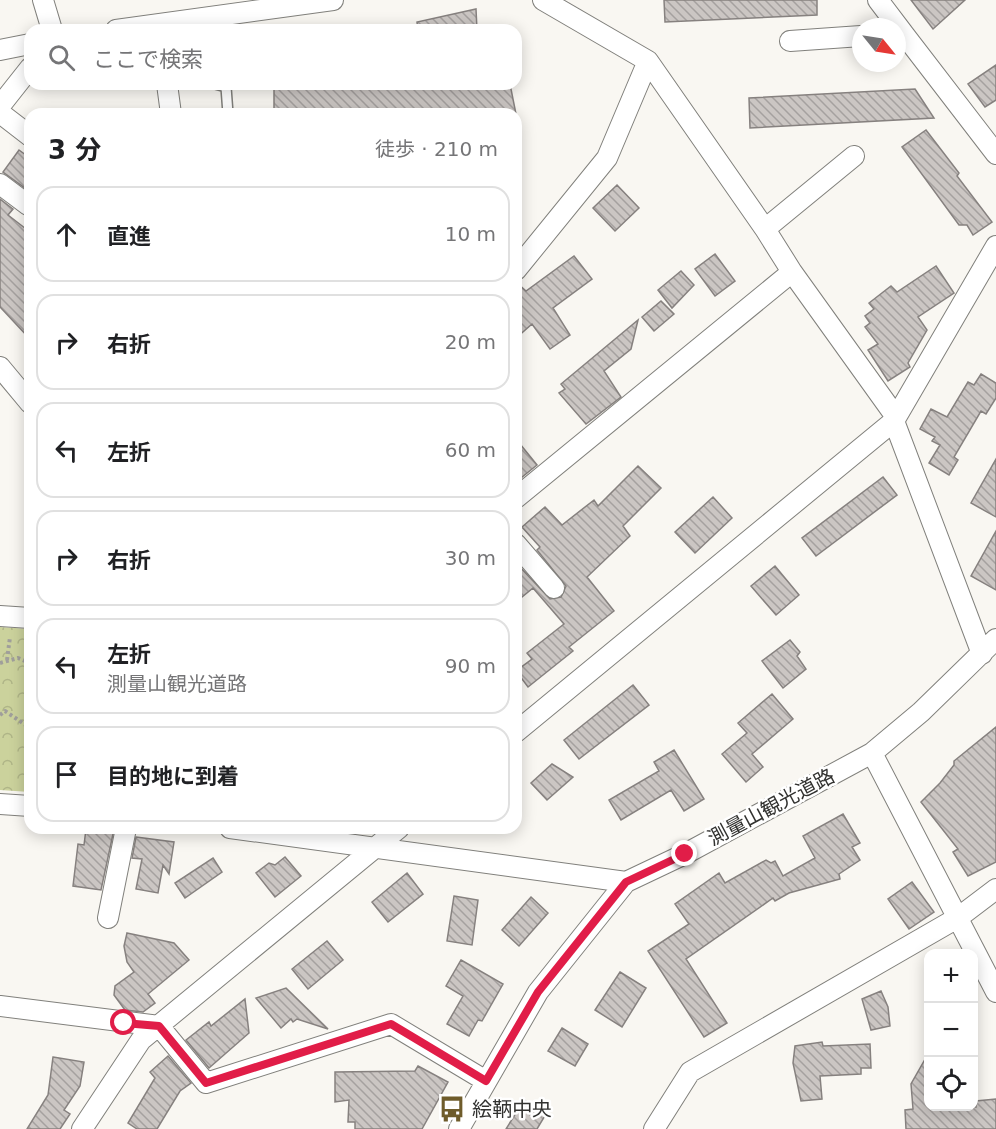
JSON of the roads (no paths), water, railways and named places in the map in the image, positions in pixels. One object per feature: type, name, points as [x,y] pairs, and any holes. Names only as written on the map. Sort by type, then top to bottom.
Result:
[{"type":"street","points":[[43,0],[50,24]]},
{"type":"street","points":[[179,24],[333,0]]},
{"type":"street","points":[[543,0],[648,61],[765,229],[792,273],[895,419],[982,654]]},
{"type":"street","points":[[878,0],[890,18]]},
{"type":"street","points":[[790,41],[852,37]]},
{"type":"street","points":[[906,41],[996,154]]},
{"type":"street","points":[[0,50],[24,45]]},
{"type":"street","points":[[522,263],[607,158],[648,61]]},
{"type":"street","points":[[0,106],[24,76]]},
{"type":"street","points":[[168,90],[170,108]]},
{"type":"street","points":[[0,113],[24,131]]},
{"type":"street","points":[[765,229],[854,156]]},
{"type":"street","points":[[0,184],[24,202]]},
{"type":"street","points":[[522,727],[895,419],[996,246]]},
{"type":"street","points":[[522,493],[792,273]]},
{"type":"street","points":[[0,367],[24,396]]},
{"type":"street","points":[[522,551],[554,588]]},
{"type":"street","points":[[6,623],[24,619]]},
{"type":"street","name":"測量山観光道路","points":[[459,1129],[538,992],[626,882],[685,854],[872,753],[921,712],[996,639]]},
{"type":"street","points":[[872,753],[996,992]]},
{"type":"street","points":[[0,804],[24,806]]},
{"type":"street","points":[[108,918],[125,834]]},
{"type":"street","points":[[271,834],[626,882]]},
{"type":"street","points":[[82,1129],[141,1040],[392,834]]},
{"type":"street","points":[[654,1129],[690,1072],[958,916],[996,889]]},
{"type":"street","points":[[0,1006],[159,1026],[206,1083],[391,1024],[486,1081]]},
{"type":"lane","points":[[226,90],[228,108]]},
{"type":"place","name":"絵鞆中央","points":[[452,1109]]}]
